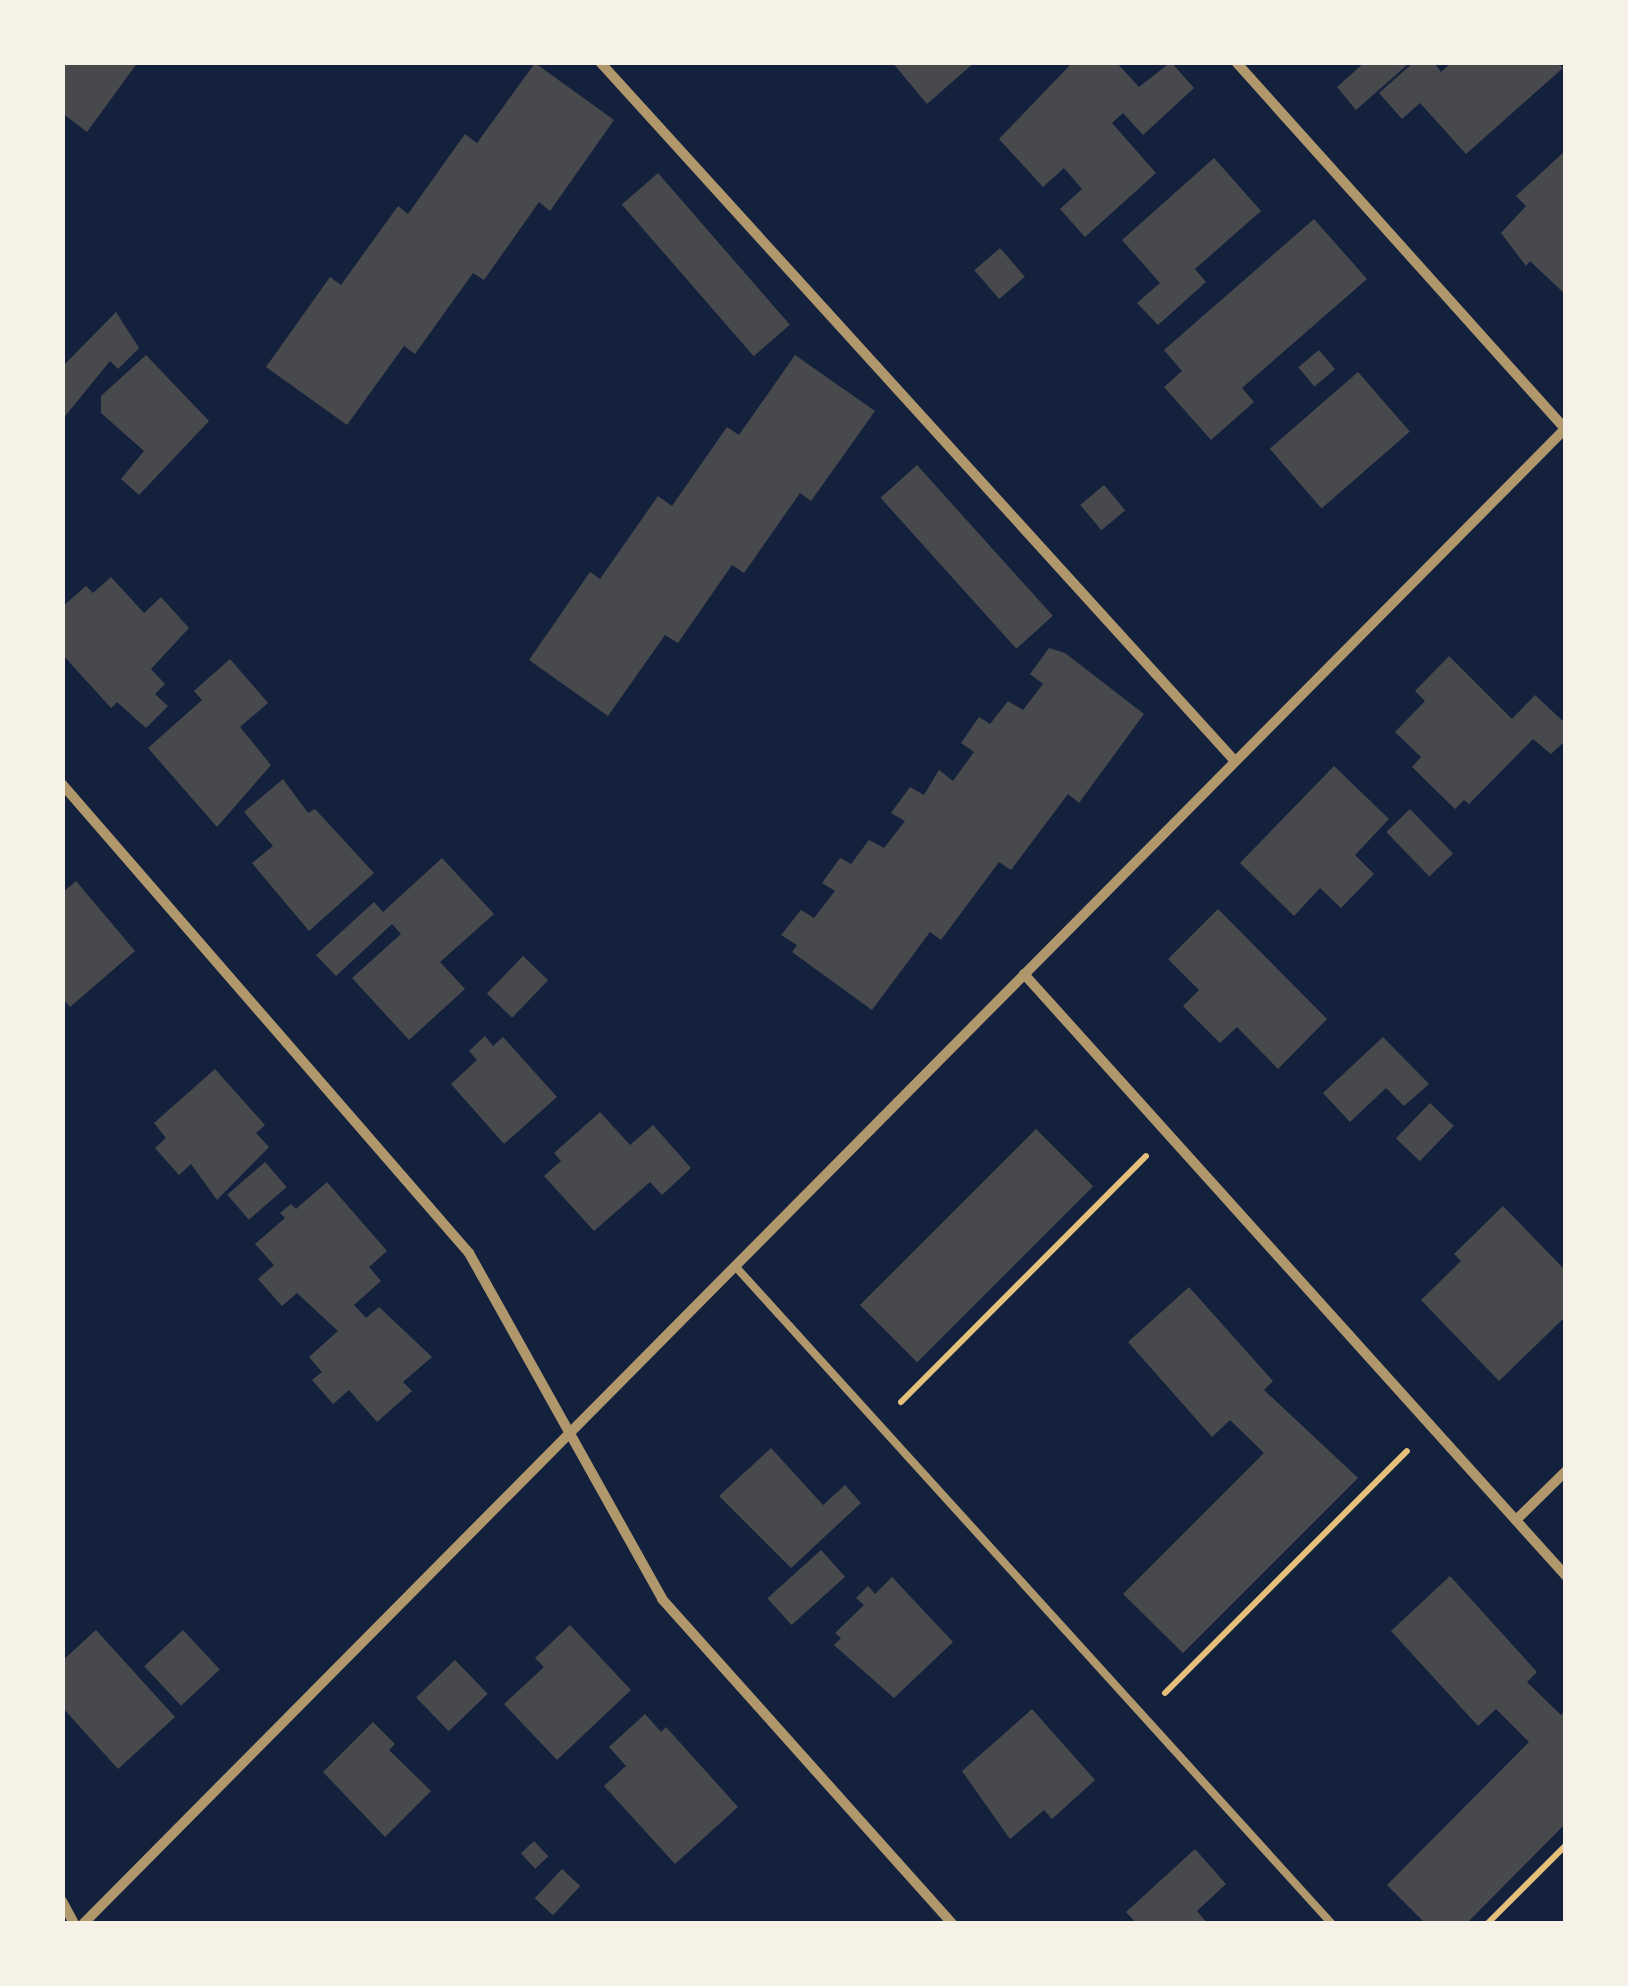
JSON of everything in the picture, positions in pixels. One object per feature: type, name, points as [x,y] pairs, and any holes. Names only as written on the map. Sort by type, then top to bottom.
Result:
[{"type":"street","points":[[600,62],[1235,761]]},
{"type":"street","points":[[82,1924],[1565,429],[1236,62]]},
{"type":"street","points":[[62,784],[469,1253],[662,1598],[953,1924]]},
{"type":"street","points":[[1024,974],[1566,1576]]},
{"type":"street","points":[[1516,1520],[1566,1471]]},
{"type":"street","points":[[62,1901],[74,1924]]},
{"type":"lane","points":[[735,1266],[1332,1924]]},
{"type":"path","points":[[878,1424],[1168,1134]]},
{"type":"path","points":[[1143,1715],[1431,1426]]},
{"type":"path","points":[[1487,1924],[1566,1845]]},
{"type":"building","points":[[62,62],[138,62],[87,132],[62,113]]},
{"type":"building","points":[[892,62],[975,62],[927,104]]},
{"type":"building","points":[[1073,62],[1116,62],[1139,87],[1171,62],[1194,88],[1143,135],[1123,113],[1112,123],[1156,173],[1085,237],[1060,209],[1082,189],[1064,168],[1043,187],[999,139]]},
{"type":"building","points":[[1365,62],[1407,65],[1356,110],[1337,87]]},
{"type":"building","points":[[1414,62],[1434,62],[1441,72],[1452,62],[1557,62],[1563,68],[1466,154],[1420,103],[1402,119],[1379,93]]},
{"type":"building","points":[[535,63],[614,120],[550,211],[539,202],[484,280],[473,273],[415,354],[404,346],[347,425],[266,367],[330,277],[341,285],[398,206],[408,214],[465,134],[477,143]]},
{"type":"building","points":[[1566,150],[1566,295],[1530,261],[1526,266],[1501,233],[1526,206],[1516,196]]},
{"type":"building","points":[[1214,158],[1261,211],[1195,269],[1206,282],[1158,325],[1137,303],[1160,283],[1122,240]]},
{"type":"building","points":[[658,173],[790,325],[754,356],[622,204]]},
{"type":"building","points":[[1314,219],[1367,279],[1242,388],[1254,402],[1211,440],[1164,387],[1182,371],[1164,350]]},
{"type":"building","points":[[1000,248],[1025,277],[999,299],[974,270]]},
{"type":"building","points":[[116,312],[139,348],[118,369],[110,361],[62,420],[62,367]]},
{"type":"building","points":[[1319,350],[1335,369],[1314,387],[1298,367]]},
{"type":"building","points":[[146,355],[209,421],[139,495],[121,479],[144,451],[101,413],[101,396]]},
{"type":"building","points":[[795,355],[875,411],[811,501],[800,493],[744,573],[732,565],[678,643],[665,635],[608,716],[529,660],[590,572],[600,579],[658,496],[672,506],[727,427],[739,435]]},
{"type":"building","points":[[1358,372],[1410,432],[1322,508],[1270,449]]},
{"type":"building","points":[[917,465],[1053,616],[1016,649],[881,498]]},
{"type":"building","points":[[1104,485],[1125,510],[1101,530],[1080,505]]},
{"type":"building","points":[[111,577],[144,613],[161,597],[189,628],[151,669],[165,684],[155,694],[168,706],[146,728],[117,702],[111,708],[62,654],[62,607],[86,586],[93,593]]},
{"type":"building","points":[[1049,648],[1065,653],[1144,714],[1079,803],[1068,794],[1011,870],[999,862],[941,940],[930,932],[872,1010],[792,952],[797,945],[781,935],[801,910],[814,918],[835,891],[822,883],[840,858],[851,864],[869,840],[884,848],[905,821],[891,813],[910,787],[924,795],[939,770],[953,781],[974,752],[961,743],[979,717],[990,724],[1008,701],[1023,710],[1043,684],[1030,674]]},
{"type":"building","points":[[1449,656],[1512,719],[1535,695],[1566,724],[1566,740],[1551,754],[1533,739],[1469,804],[1464,800],[1455,809],[1412,767],[1421,757],[1395,732],[1425,701],[1415,691]]},
{"type":"building","points":[[230,659],[268,703],[240,727],[271,765],[217,827],[148,748],[202,700],[194,691]]},
{"type":"building","points":[[1334,766],[1389,819],[1355,855],[1374,874],[1341,908],[1320,888],[1294,916],[1240,863]]},
{"type":"building","points":[[283,779],[308,813],[315,809],[374,873],[309,931],[252,863],[273,846],[244,812]]},
{"type":"building","points":[[1410,809],[1453,854],[1429,877],[1386,832]]},
{"type":"building","points":[[442,858],[494,914],[440,962],[465,989],[409,1040],[352,978],[401,934],[392,924],[336,976],[316,955],[374,902],[383,912]]},
{"type":"building","points":[[76,881],[135,951],[70,1007],[62,998],[62,893]]},
{"type":"building","points":[[1218,909],[1327,1019],[1278,1069],[1237,1027],[1220,1043],[1183,1006],[1199,990],[1168,959]]},
{"type":"building","points":[[523,956],[548,980],[512,1018],[487,993]]},
{"type":"building","points":[[485,1036],[493,1046],[503,1037],[557,1097],[504,1144],[451,1084],[477,1060],[469,1051]]},
{"type":"building","points":[[1383,1037],[1429,1084],[1404,1106],[1386,1088],[1350,1122],[1323,1093]]},
{"type":"building","points":[[215,1069],[265,1125],[256,1133],[269,1147],[217,1200],[191,1164],[179,1175],[155,1148],[166,1138],[154,1123]]},
{"type":"building","points":[[1430,1103],[1454,1126],[1420,1161],[1396,1138]]},
{"type":"building","points":[[600,1112],[630,1145],[653,1125],[691,1168],[662,1195],[650,1182],[594,1231],[544,1176],[561,1161],[554,1153]]},
{"type":"building","points":[[1036,1129],[1093,1186],[917,1362],[860,1305]]},
{"type":"building","points":[[265,1162],[287,1187],[249,1220],[227,1195]]},
{"type":"building","points":[[327,1182],[387,1251],[369,1267],[381,1281],[354,1305],[366,1318],[379,1307],[432,1357],[403,1382],[412,1391],[377,1422],[349,1390],[333,1404],[312,1380],[322,1372],[309,1357],[338,1331],[297,1293],[282,1306],[258,1279],[274,1265],[255,1244],[285,1218],[280,1213],[291,1204],[296,1209]]},
{"type":"building","points":[[1503,1206],[1566,1271],[1566,1316],[1499,1381],[1421,1300],[1461,1261],[1454,1254]]},
{"type":"building","points":[[1189,1287],[1273,1381],[1264,1390],[1358,1478],[1183,1653],[1123,1594],[1264,1453],[1230,1420],[1212,1437],[1128,1342]]},
{"type":"building","points":[[771,1448],[823,1505],[845,1485],[861,1503],[791,1568],[719,1496]]},
{"type":"building","points":[[821,1550],[845,1577],[792,1625],[767,1598]]},
{"type":"building","points":[[1450,1576],[1537,1672],[1527,1682],[1561,1715],[1566,1710],[1566,1823],[1466,1924],[1426,1924],[1387,1885],[1529,1742],[1496,1709],[1478,1726],[1391,1631]]},
{"type":"building","points":[[892,1577],[953,1642],[894,1698],[834,1645],[841,1638],[835,1633],[864,1605],[856,1598],[868,1586],[875,1594]]},
{"type":"building","points":[[570,1625],[631,1690],[557,1760],[504,1704],[544,1667],[535,1658]]},
{"type":"building","points":[[96,1630],[175,1717],[118,1769],[62,1707],[62,1661]]},
{"type":"building","points":[[183,1630],[220,1669],[181,1706],[144,1666]]},
{"type":"building","points":[[455,1660],[488,1694],[449,1731],[416,1698]]},
{"type":"building","points":[[1032,1709],[1095,1780],[1052,1819],[1044,1810],[1010,1839],[962,1771]]},
{"type":"building","points":[[645,1714],[661,1732],[666,1727],[738,1807],[675,1864],[604,1786],[626,1766],[609,1747]]},
{"type":"building","points":[[373,1722],[395,1744],[389,1750],[431,1791],[385,1837],[323,1772]]},
{"type":"building","points":[[534,1841],[548,1856],[535,1869],[521,1853]]},
{"type":"building","points":[[1195,1849],[1226,1884],[1197,1911],[1208,1924],[1137,1924],[1126,1912]]},
{"type":"building","points":[[562,1869],[580,1886],[553,1915],[535,1898]]}]
